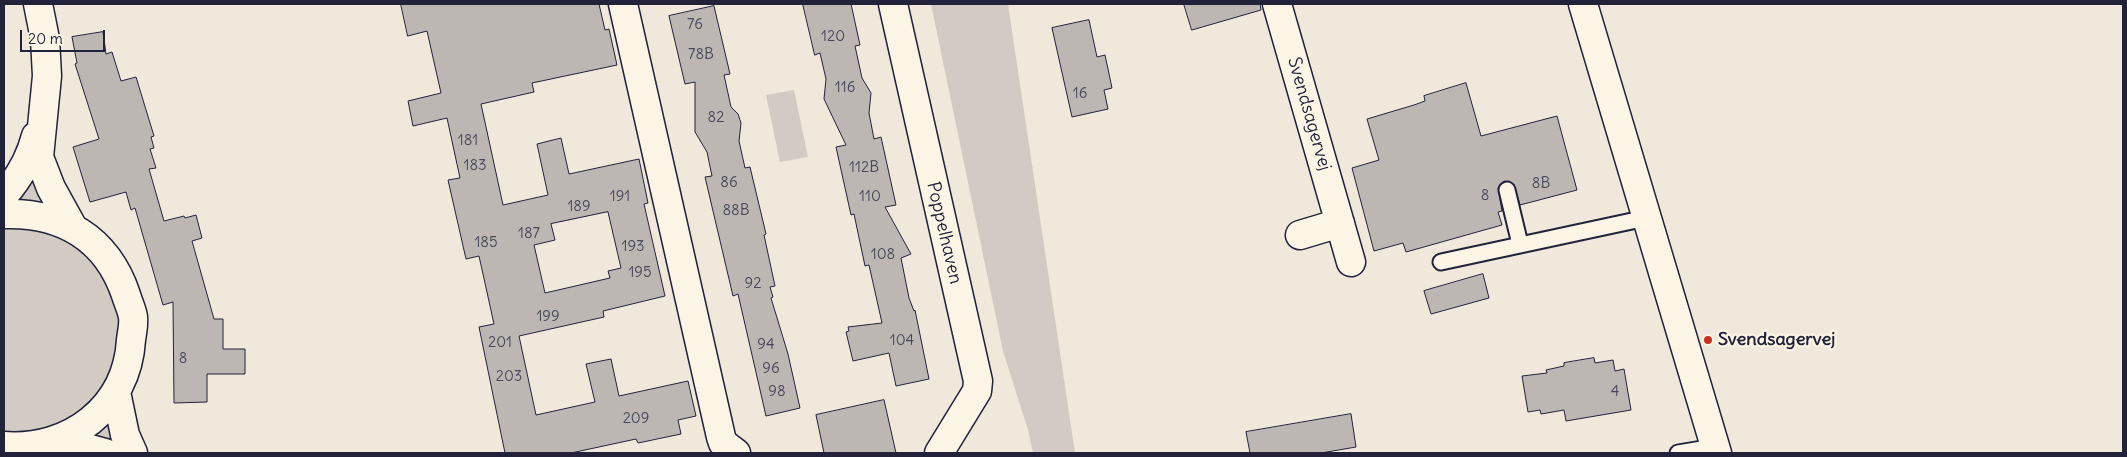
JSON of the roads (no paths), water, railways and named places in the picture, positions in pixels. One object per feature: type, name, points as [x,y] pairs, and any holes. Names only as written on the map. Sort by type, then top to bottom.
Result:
[{"type":"street","points":[[4,446],[25,447],[57,440],[89,423],[116,392],[130,355],[133,316],[120,278],[100,249],[72,226],[52,188],[39,157],[47,76],[46,48],[38,4]]},
{"type":"street","points":[[623,4],[721,437],[723,444],[736,453]]},
{"type":"street","name":"Poppelhaven","points":[[893,4],[978,381],[977,391],[940,453]]},
{"type":"street","name":"Svendsagervej","points":[[1277,4],[1351,262]]},
{"type":"street","points":[[1583,4],[1714,451]]},
{"type":"street","points":[[4,195],[16,182],[31,156],[42,115]]},
{"type":"street","points":[[4,214],[28,213],[72,226]]},
{"type":"street","points":[[1300,235],[1340,224]]},
{"type":"street","points":[[116,392],[125,435],[133,453]]},
{"type":"street","points":[[57,440],[105,453]]},
{"type":"lane","points":[[1507,190],[1520,244]]},
{"type":"lane","points":[[1441,262],[1646,218]]},
{"type":"lane","points":[[1678,453],[1714,451]]},
{"type":"place","name":"Svendsagervej","points":[[1708,340]]}]
